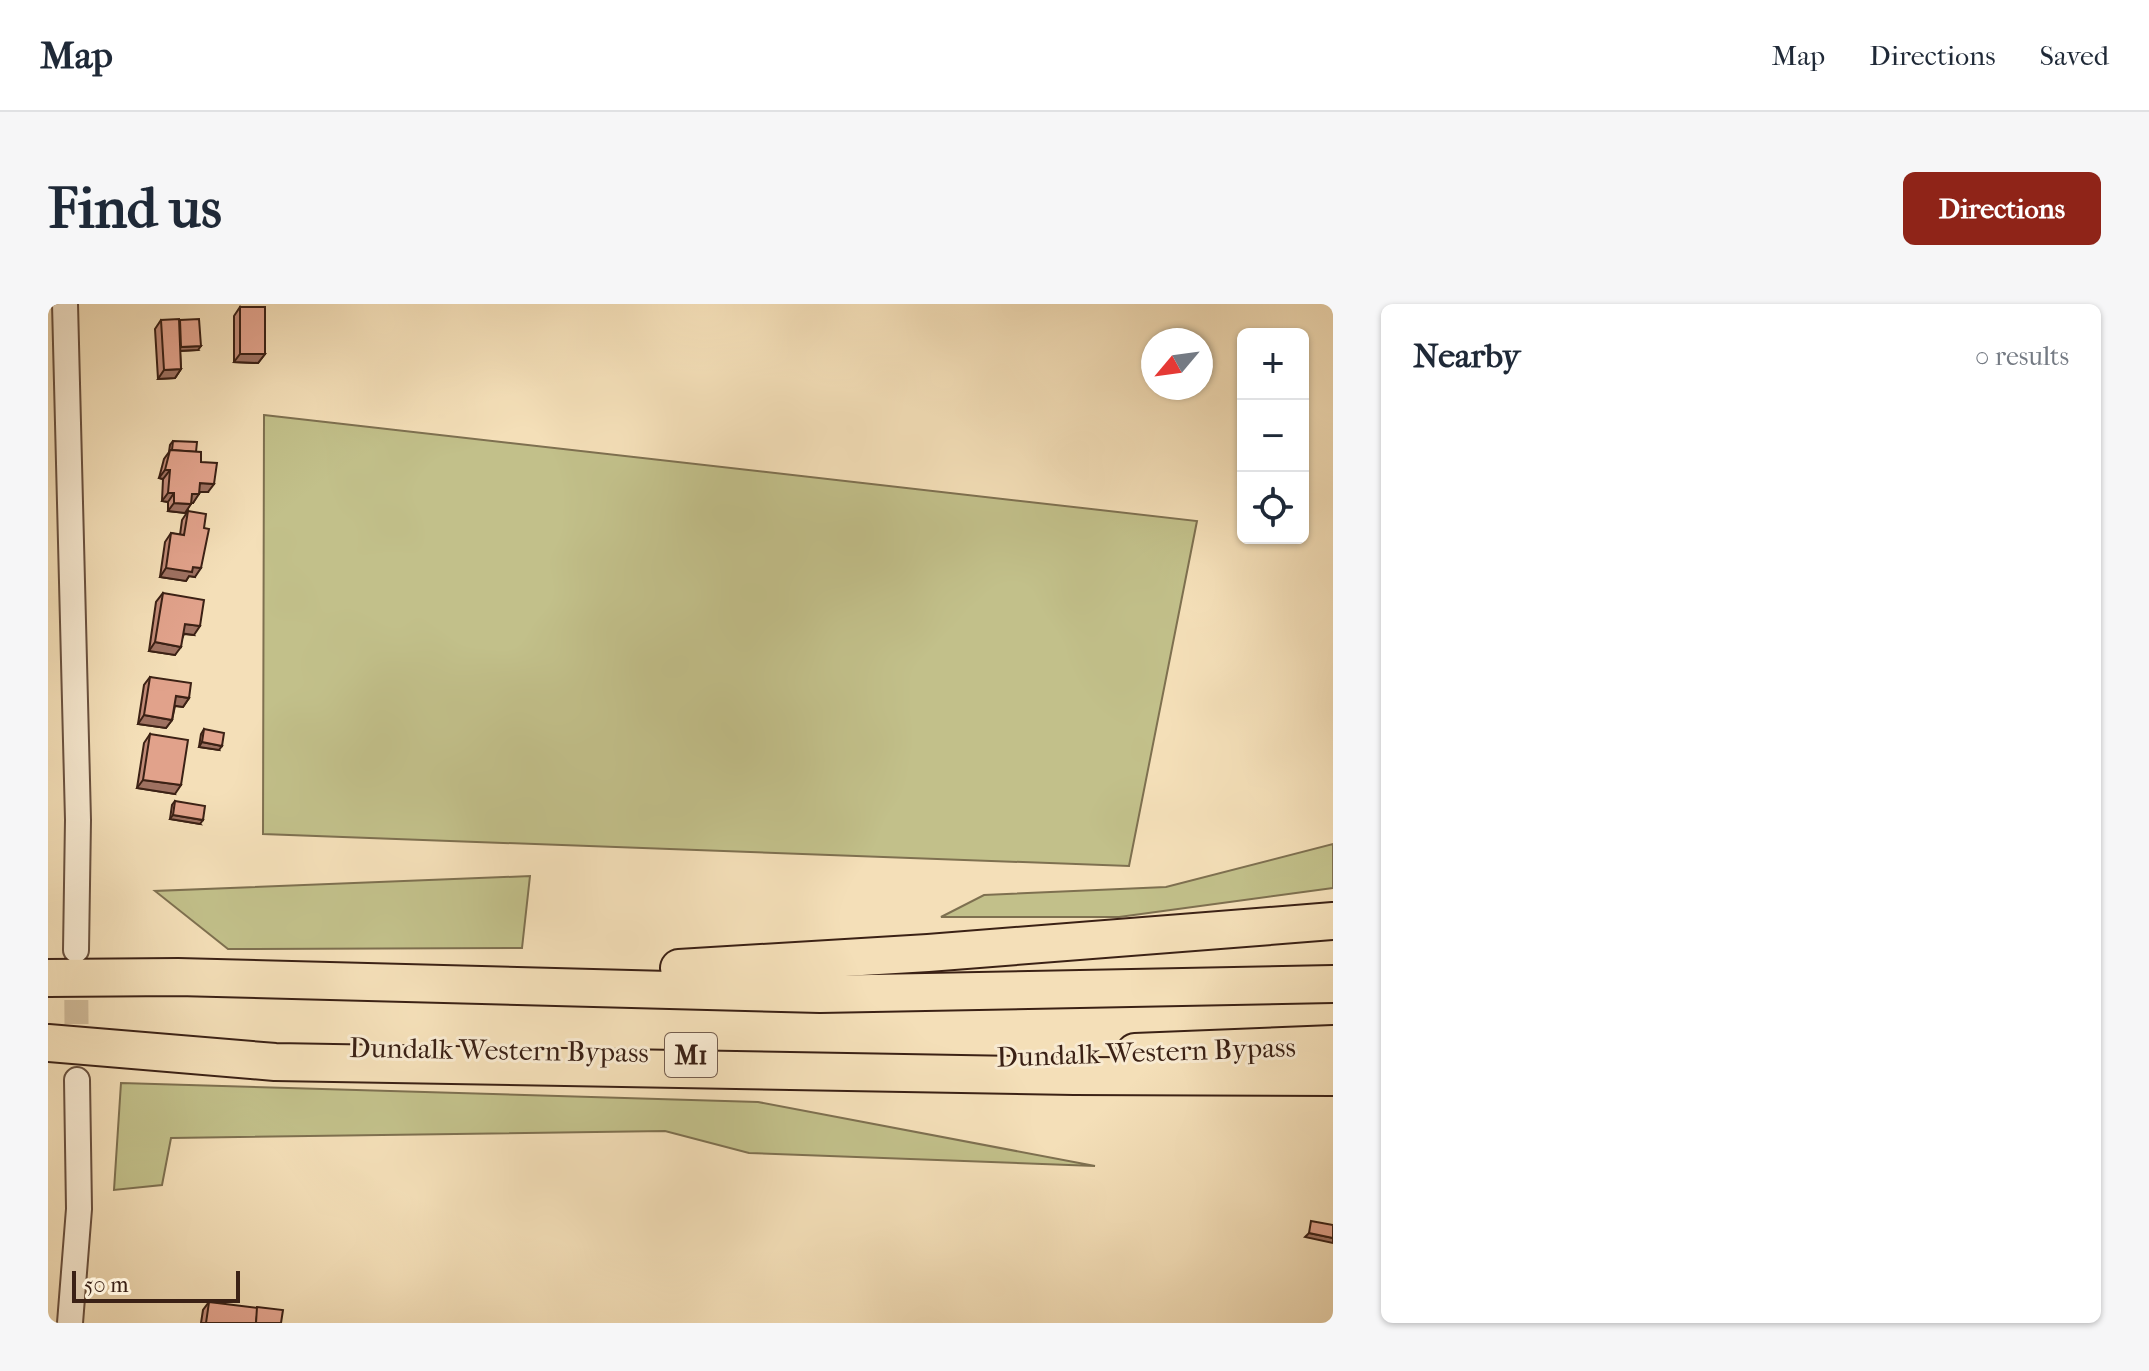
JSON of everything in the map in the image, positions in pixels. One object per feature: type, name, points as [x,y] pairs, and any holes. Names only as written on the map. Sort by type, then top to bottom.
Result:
[{"type":"highway","points":[[178,977],[481,975],[749,966],[1333,921]]},
{"type":"highway","name":"M1","points":[[48,978],[178,977],[820,994],[1333,984]]},
{"type":"highway","points":[[48,1042],[275,1062],[1058,1076],[1333,1077]]},
{"type":"highway","name":"Dundalk Western Bypass","points":[[48,1042],[948,1060],[1333,1044]]},
{"type":"street","points":[[65,304],[78,820],[76,950]]},
{"type":"street","points":[[70,1323],[79,1209],[77,1080]]},
{"type":"shaded area","points":[[264,415],[1197,521],[1129,866],[263,834]]},
{"type":"shaded area","points":[[1333,844],[1333,888],[1119,917],[941,917],[984,895],[1166,887]]},
{"type":"shaded area","points":[[530,876],[522,948],[228,949],[155,891]]},
{"type":"shaded area","points":[[121,1083],[758,1102],[1095,1166],[749,1153],[665,1131],[171,1138],[162,1185],[114,1190]]},
{"type":"building","points":[[240,307],[265,307],[265,354],[240,354]]},
{"type":"building","points":[[179,319],[181,369],[164,370],[161,320]]},
{"type":"building","points":[[199,319],[201,346],[181,347],[180,320]]},
{"type":"building","points":[[173,441],[197,442],[196,452],[172,450]]},
{"type":"building","points":[[170,450],[201,452],[201,462],[217,463],[214,484],[200,483],[199,494],[192,494],[191,504],[174,503],[174,493],[168,493],[170,470],[165,470]]},
{"type":"building","points":[[188,511],[206,514],[204,528],[209,529],[201,568],[193,567],[192,572],[166,568],[171,533],[184,535]]},
{"type":"building","points":[[163,593],[204,600],[200,626],[185,624],[181,647],[155,642]]},
{"type":"building","points":[[150,677],[191,683],[189,698],[176,696],[172,720],[144,715]]},
{"type":"building","points":[[204,729],[224,733],[222,746],[202,742]]},
{"type":"building","points":[[150,734],[188,740],[181,785],[143,780]]},
{"type":"building","points":[[175,801],[205,806],[203,820],[173,815]]},
{"type":"building","points":[[1311,1221],[1333,1225],[1333,1238],[1309,1233]]},
{"type":"building","points":[[209,1302],[258,1308],[256,1323],[206,1323]]},
{"type":"building","points":[[257,1307],[283,1310],[281,1323],[256,1323]]},
{"type":"tunnel","points":[[76,964],[77,1080]]}]
